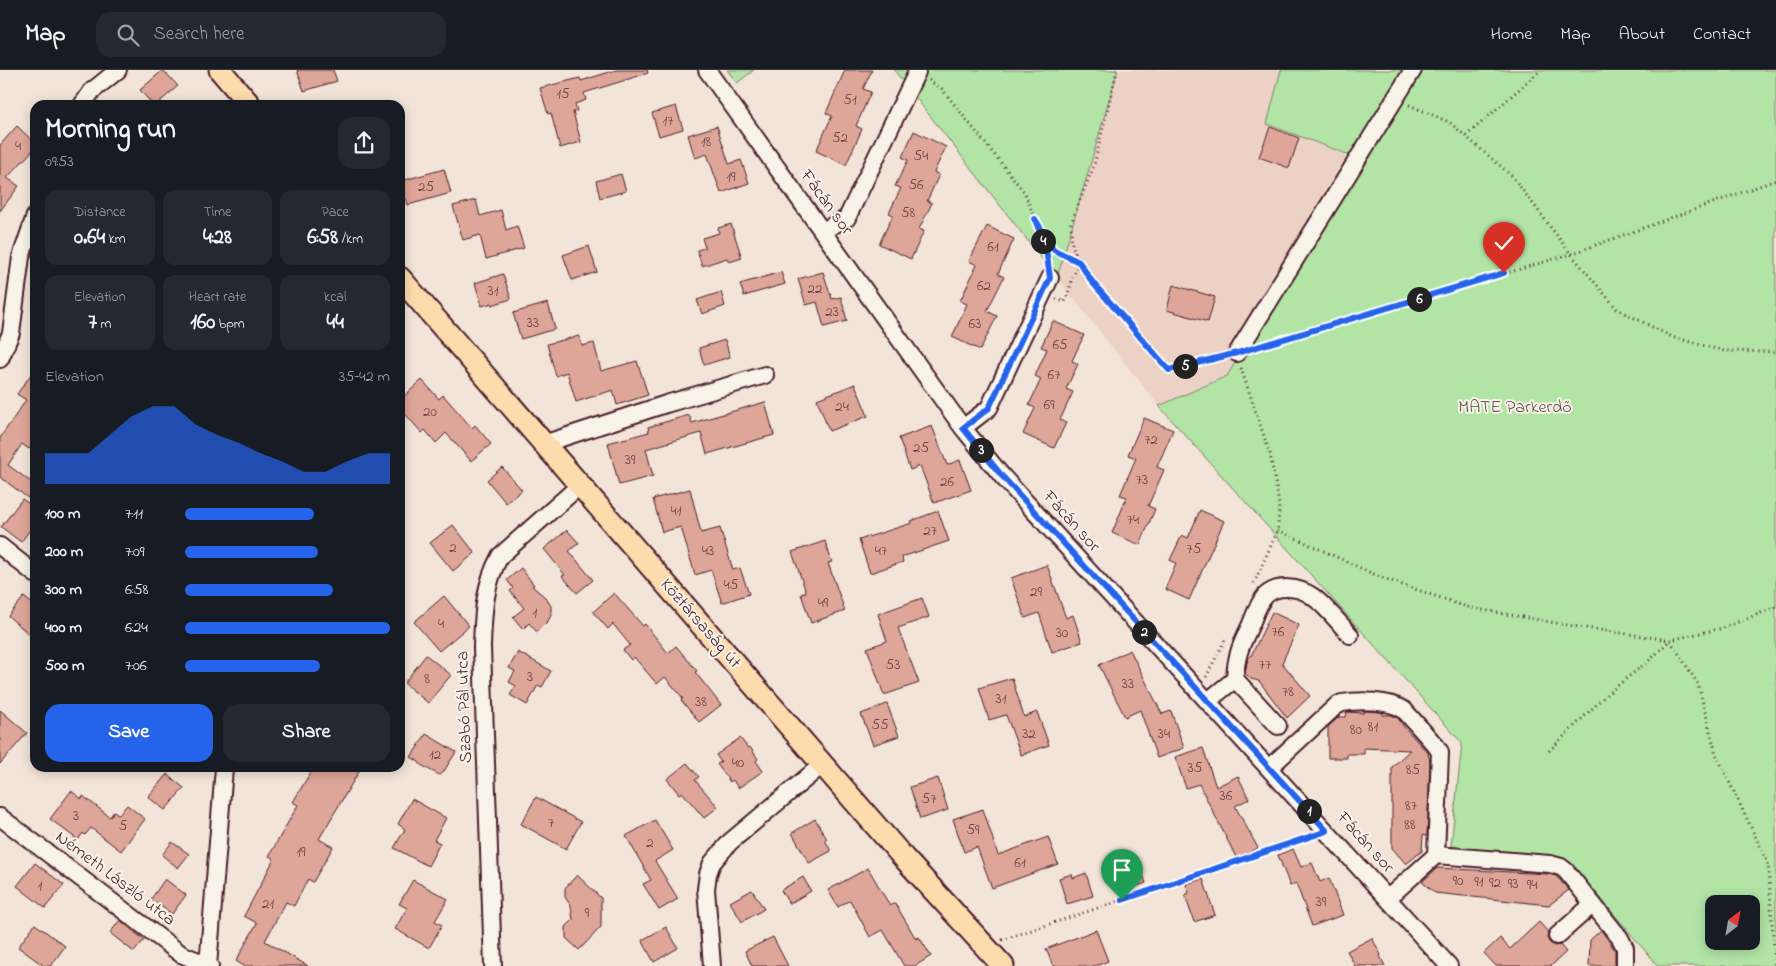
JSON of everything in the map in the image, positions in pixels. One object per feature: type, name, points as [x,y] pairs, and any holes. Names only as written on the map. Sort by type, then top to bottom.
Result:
[{"type":"main road","points":[[220,70],[246,100]]},
{"type":"main road","name":"Köztársaság út","points":[[405,284],[578,486],[824,764],[903,857],[996,960]]},
{"type":"street","points":[[85,100],[92,90],[118,70]]},
{"type":"street","name":"Fácán sor","points":[[707,70],[963,428],[1002,476],[1449,966]]},
{"type":"street","points":[[1237,353],[1413,70]]},
{"type":"street","points":[[822,230],[847,218],[918,72]]},
{"type":"street","points":[[0,359],[11,333],[21,257],[30,231]]},
{"type":"street","points":[[963,428],[989,408],[1050,278]]},
{"type":"street","points":[[543,444],[666,404],[765,375]]},
{"type":"street","name":"Szabó Pál utca","points":[[493,966],[482,647],[486,594],[494,567],[500,556],[578,486]]},
{"type":"street","points":[[0,546],[30,570]]},
{"type":"street","points":[[1208,701],[1235,679],[1237,656],[1259,604],[1274,590],[1283,588],[1294,589],[1314,596],[1350,635]]},
{"type":"street","points":[[1235,679],[1278,726]]},
{"type":"street","points":[[1269,768],[1336,706],[1342,703],[1389,703],[1397,705],[1404,710],[1440,752],[1436,855],[1388,898]]},
{"type":"street","points":[[712,966],[706,911],[706,889],[712,863],[730,842],[824,764]]},
{"type":"street","points":[[208,966],[224,772]]},
{"type":"street","name":"Németh László utca","points":[[0,818],[181,954],[208,966]]},
{"type":"street","points":[[1436,855],[1550,864],[1561,867],[1620,938],[1625,948],[1625,966]]},
{"type":"street","points":[[1557,936],[1593,904]]},
{"type":"path","points":[[1117,70],[1094,165],[1071,223],[1072,245],[1079,262],[1093,283],[1169,370],[1237,353],[1571,254],[1776,180]]},
{"type":"path","points":[[1466,136],[1541,70]]},
{"type":"path","points":[[918,72],[942,89],[1025,193],[1046,249],[1050,278]]},
{"type":"path","points":[[1395,99],[1449,122],[1512,176],[1571,254],[1617,309],[1672,337],[1724,351],[1776,352]]},
{"type":"path","points":[[1035,219],[1054,250],[1079,262]]},
{"type":"path","points":[[1065,302],[1079,262]]},
{"type":"path","points":[[1237,353],[1270,454],[1280,504],[1278,530],[1380,577],[1467,606],[1572,626],[1670,640],[1723,628],[1776,607]]},
{"type":"path","points":[[1549,751],[1606,695],[1652,658],[1670,640]]},
{"type":"path","points":[[1670,640],[1698,684],[1716,754],[1768,863],[1775,966]]},
{"type":"path","points":[[996,960],[1327,831]]},
{"type":"shaded area","points":[[1118,70],[1281,70],[1267,124],[1361,159],[1227,376],[1159,406],[1057,278]]},
{"type":"green space","points":[[727,70],[754,70],[737,83]]},
{"type":"green space","points":[[894,70],[1118,70],[1057,278]]},
{"type":"green space","name":"MATE Parkerdő","points":[[1281,70],[1776,70],[1776,966],[1658,966],[1570,862],[1451,846],[1462,743],[1159,406],[1227,376],[1360,159],[1267,124]]},
{"type":"building","points":[[163,70],[178,86],[162,100],[149,100],[140,90]]},
{"type":"building","points":[[297,70],[333,70],[337,81],[304,91]]},
{"type":"building","points":[[616,70],[647,70],[648,73],[584,93],[586,100],[575,104],[577,111],[573,112],[581,142],[560,148],[551,113],[548,114],[540,88],[580,78],[581,81]]},
{"type":"building","points":[[845,70],[872,70],[863,89],[871,92],[856,126],[862,129],[846,165],[816,151],[832,116],[826,113]]},
{"type":"building","points":[[676,106],[683,129],[659,136],[652,113]]},
{"type":"building","points":[[17,126],[30,138],[30,153],[7,178],[19,186],[0,211],[0,145]]},
{"type":"building","points":[[717,126],[729,164],[741,160],[749,183],[721,193],[707,154],[695,158],[688,135]]},
{"type":"building","points":[[1270,127],[1299,138],[1289,168],[1259,157]]},
{"type":"building","points":[[914,131],[946,147],[934,172],[939,175],[927,201],[932,203],[919,229],[924,231],[911,259],[879,244],[893,215],[889,213],[901,188],[895,186],[908,160],[902,157]]},
{"type":"building","points":[[444,169],[451,193],[408,205],[405,195],[405,180]]},
{"type":"building","points":[[621,174],[626,191],[600,198],[596,181]]},
{"type":"building","points":[[476,200],[480,216],[501,210],[506,230],[517,226],[524,248],[486,259],[480,235],[463,240],[453,206]]},
{"type":"building","points":[[731,224],[742,258],[729,262],[727,258],[702,266],[697,250],[705,248],[702,238],[719,233],[718,228]]},
{"type":"building","points":[[987,226],[1014,239],[998,274],[1004,277],[987,311],[997,316],[980,350],[952,337],[967,304],[960,301],[977,265],[969,261]]},
{"type":"building","points":[[589,246],[597,272],[572,280],[563,255]]},
{"type":"building","points":[[781,272],[785,284],[744,296],[740,284]]},
{"type":"building","points":[[823,272],[832,299],[841,297],[847,321],[824,327],[817,302],[806,305],[798,279]]},
{"type":"building","points":[[503,274],[511,299],[482,306],[475,283]]},
{"type":"building","points":[[1173,285],[1215,297],[1208,322],[1167,310]]},
{"type":"building","points":[[721,292],[725,306],[702,314],[697,300]]},
{"type":"building","points":[[548,303],[555,329],[521,339],[513,313]]},
{"type":"building","points":[[1053,321],[1084,335],[1072,361],[1078,364],[1066,389],[1073,392],[1060,420],[1066,423],[1054,448],[1023,434],[1035,408],[1029,405],[1041,379],[1035,376],[1047,349],[1041,347]]},
{"type":"building","points":[[579,336],[582,346],[594,343],[601,371],[637,361],[648,395],[617,405],[613,390],[576,402],[567,372],[556,376],[547,344]]},
{"type":"building","points":[[725,340],[730,357],[704,365],[699,348]]},
{"type":"building","points":[[30,376],[30,448],[29,449],[22,444],[8,465],[30,481],[30,495],[28,498],[0,477],[0,438],[26,400],[17,394]]},
{"type":"building","points":[[422,380],[439,399],[443,395],[472,428],[475,425],[491,444],[471,461],[446,433],[436,443],[425,430],[422,433],[405,414],[405,395]]},
{"type":"building","points":[[855,384],[868,416],[829,431],[817,399]]},
{"type":"building","points":[[765,402],[774,435],[707,454],[701,433],[646,449],[653,476],[619,485],[608,443],[649,432],[648,427],[689,415],[692,423]]},
{"type":"building","points":[[1144,418],[1173,430],[1157,467],[1164,470],[1148,506],[1155,509],[1140,545],[1112,533],[1127,497],[1120,495],[1136,458],[1128,455]]},
{"type":"building","points":[[932,426],[947,465],[960,460],[971,490],[934,503],[920,466],[910,470],[899,438]]},
{"type":"building","points":[[502,467],[522,490],[506,503],[487,480]]},
{"type":"building","points":[[690,489],[701,533],[720,528],[733,570],[740,568],[749,594],[722,603],[711,570],[695,575],[681,527],[662,532],[653,499]]},
{"type":"building","points":[[22,499],[30,505],[30,530],[21,542],[1,527]]},
{"type":"building","points":[[1200,510],[1224,521],[1189,600],[1165,589],[1176,563],[1170,560],[1182,535],[1188,538]]},
{"type":"building","points":[[938,511],[949,541],[902,557],[903,562],[870,573],[859,540],[912,523],[911,521]]},
{"type":"building","points":[[453,525],[475,553],[453,571],[430,543]]},
{"type":"building","points":[[567,530],[579,543],[569,551],[593,580],[577,593],[562,576],[565,575],[544,549]]},
{"type":"building","points":[[825,541],[832,562],[828,563],[845,611],[811,623],[801,594],[806,592],[792,552]]},
{"type":"building","points":[[1047,565],[1066,618],[1073,615],[1082,642],[1052,652],[1039,613],[1025,618],[1011,578]]},
{"type":"building","points":[[521,568],[534,585],[532,586],[546,598],[551,606],[551,615],[548,621],[537,632],[529,623],[523,629],[513,617],[524,608],[510,591],[513,588],[507,580]]},
{"type":"building","points":[[614,593],[643,626],[645,624],[668,653],[676,646],[697,671],[695,672],[721,705],[699,722],[681,700],[683,698],[665,677],[657,684],[634,657],[631,660],[623,650],[630,645],[613,624],[608,629],[593,612]]},
{"type":"building","points":[[444,596],[469,626],[439,651],[414,622]]},
{"type":"building","points":[[24,597],[30,602],[30,635],[8,616]]},
{"type":"building","points":[[922,598],[929,617],[898,628],[919,683],[884,695],[867,648],[887,641],[878,614]]},
{"type":"building","points":[[1272,612],[1299,625],[1282,663],[1310,696],[1287,718],[1259,681],[1251,679],[1245,673],[1248,658],[1251,656]]},
{"type":"building","points":[[1130,650],[1162,714],[1171,711],[1184,748],[1157,758],[1140,710],[1125,717],[1099,665]]},
{"type":"building","points":[[518,652],[551,671],[542,687],[538,685],[527,705],[510,695],[516,686],[509,682],[515,671],[509,668]]},
{"type":"building","points":[[426,655],[451,675],[428,703],[405,684]]},
{"type":"building","points":[[1012,678],[1024,717],[1037,712],[1049,745],[1021,755],[1006,715],[989,720],[979,688]]},
{"type":"building","points":[[887,704],[899,736],[873,745],[861,714]]},
{"type":"building","points":[[0,710],[27,733],[0,764]]},
{"type":"building","points":[[1364,711],[1381,712],[1383,715],[1391,715],[1398,718],[1428,753],[1430,762],[1427,836],[1423,835],[1422,851],[1406,864],[1392,848],[1392,767],[1410,750],[1364,748],[1364,754],[1347,754],[1347,758],[1328,758],[1328,727],[1339,717],[1346,717],[1347,712],[1364,713]]},
{"type":"building","points":[[426,734],[456,752],[444,771],[439,775],[411,757]]},
{"type":"building","points":[[740,738],[748,748],[750,747],[763,771],[738,788],[733,780],[730,782],[717,764],[721,762],[716,755]]},
{"type":"building","points":[[1203,748],[1216,787],[1238,776],[1249,799],[1235,806],[1258,848],[1237,859],[1199,784],[1186,788],[1175,757]]},
{"type":"building","points":[[687,763],[699,777],[695,780],[718,807],[704,818],[682,792],[679,794],[667,779]]},
{"type":"building","points":[[311,772],[359,772],[319,839],[333,847],[313,882],[308,879],[294,906],[286,902],[265,941],[308,966],[244,966],[236,961],[257,923],[244,916],[274,859],[269,856],[298,805],[293,802]]},
{"type":"building","points":[[167,774],[184,788],[165,810],[148,797]]},
{"type":"building","points":[[938,778],[948,810],[920,819],[910,787]]},
{"type":"building","points":[[71,791],[82,799],[83,796],[110,817],[114,811],[119,815],[127,805],[145,819],[121,851],[91,828],[85,835],[83,833],[78,840],[50,819]]},
{"type":"building","points":[[536,797],[581,822],[566,849],[521,824]]},
{"type":"building","points":[[412,799],[446,818],[434,840],[440,843],[428,866],[394,848],[405,829],[398,824]]},
{"type":"building","points":[[983,809],[998,855],[1048,837],[1058,864],[992,888],[977,847],[964,852],[953,819]]},
{"type":"building","points":[[815,819],[827,839],[825,840],[831,851],[809,863],[792,833]]},
{"type":"building","points":[[655,820],[673,850],[655,861],[678,899],[659,910],[643,884],[651,880],[626,836]]},
{"type":"building","points":[[172,842],[189,854],[178,868],[162,855]]},
{"type":"building","points":[[1293,849],[1301,867],[1312,863],[1320,882],[1329,878],[1343,915],[1312,926],[1296,883],[1290,886],[1278,855]]},
{"type":"building","points":[[1137,858],[1146,883],[1132,888],[1123,862]]},
{"type":"building","points":[[35,863],[64,885],[45,908],[17,886]]},
{"type":"building","points":[[868,868],[890,906],[895,903],[916,939],[919,937],[931,956],[915,966],[904,966],[883,930],[870,937],[850,900],[838,907],[828,890]]},
{"type":"building","points":[[1437,868],[1548,874],[1556,876],[1569,890],[1549,905],[1435,893],[1422,882]]},
{"type":"building","points":[[1086,873],[1093,896],[1067,904],[1059,878],[1072,874],[1073,878]]},
{"type":"building","points":[[577,875],[601,898],[601,927],[579,950],[566,938],[566,927],[573,920],[571,906],[565,897],[565,888]]},
{"type":"building","points":[[803,877],[811,891],[789,904],[781,890]]},
{"type":"building","points":[[165,879],[186,895],[172,914],[151,899]]},
{"type":"building","points":[[1203,879],[1215,915],[1194,922],[1185,895],[1189,893],[1186,884]]},
{"type":"building","points":[[413,880],[448,899],[435,921],[442,925],[429,948],[395,929],[407,908],[399,904]]},
{"type":"building","points":[[752,890],[764,909],[742,922],[730,902]]},
{"type":"building","points":[[120,920],[144,940],[134,952],[110,933]]},
{"type":"building","points":[[1539,922],[1548,932],[1547,938],[1550,943],[1554,946],[1560,945],[1566,952],[1551,966],[1496,966],[1484,953],[1500,938],[1510,949]]},
{"type":"building","points":[[35,924],[65,946],[51,966],[44,966],[18,947]]},
{"type":"building","points":[[666,927],[678,948],[654,962],[642,940]]},
{"type":"building","points":[[1096,930],[1108,961],[1096,966],[1053,966],[1046,949]]},
{"type":"building","points":[[1601,930],[1615,950],[1615,966],[1589,966],[1590,940]]},
{"type":"building","points":[[773,937],[788,966],[752,966],[745,951]]},
{"type":"building","points":[[1372,938],[1385,966],[1355,966],[1347,951]]},
{"type":"route","points":[[1122,900],[1327,831],[1002,476],[963,428],[989,408],[1050,278],[1046,249],[1035,219],[1054,250],[1079,262],[1093,283],[1169,370],[1237,353],[1504,273]]}]
